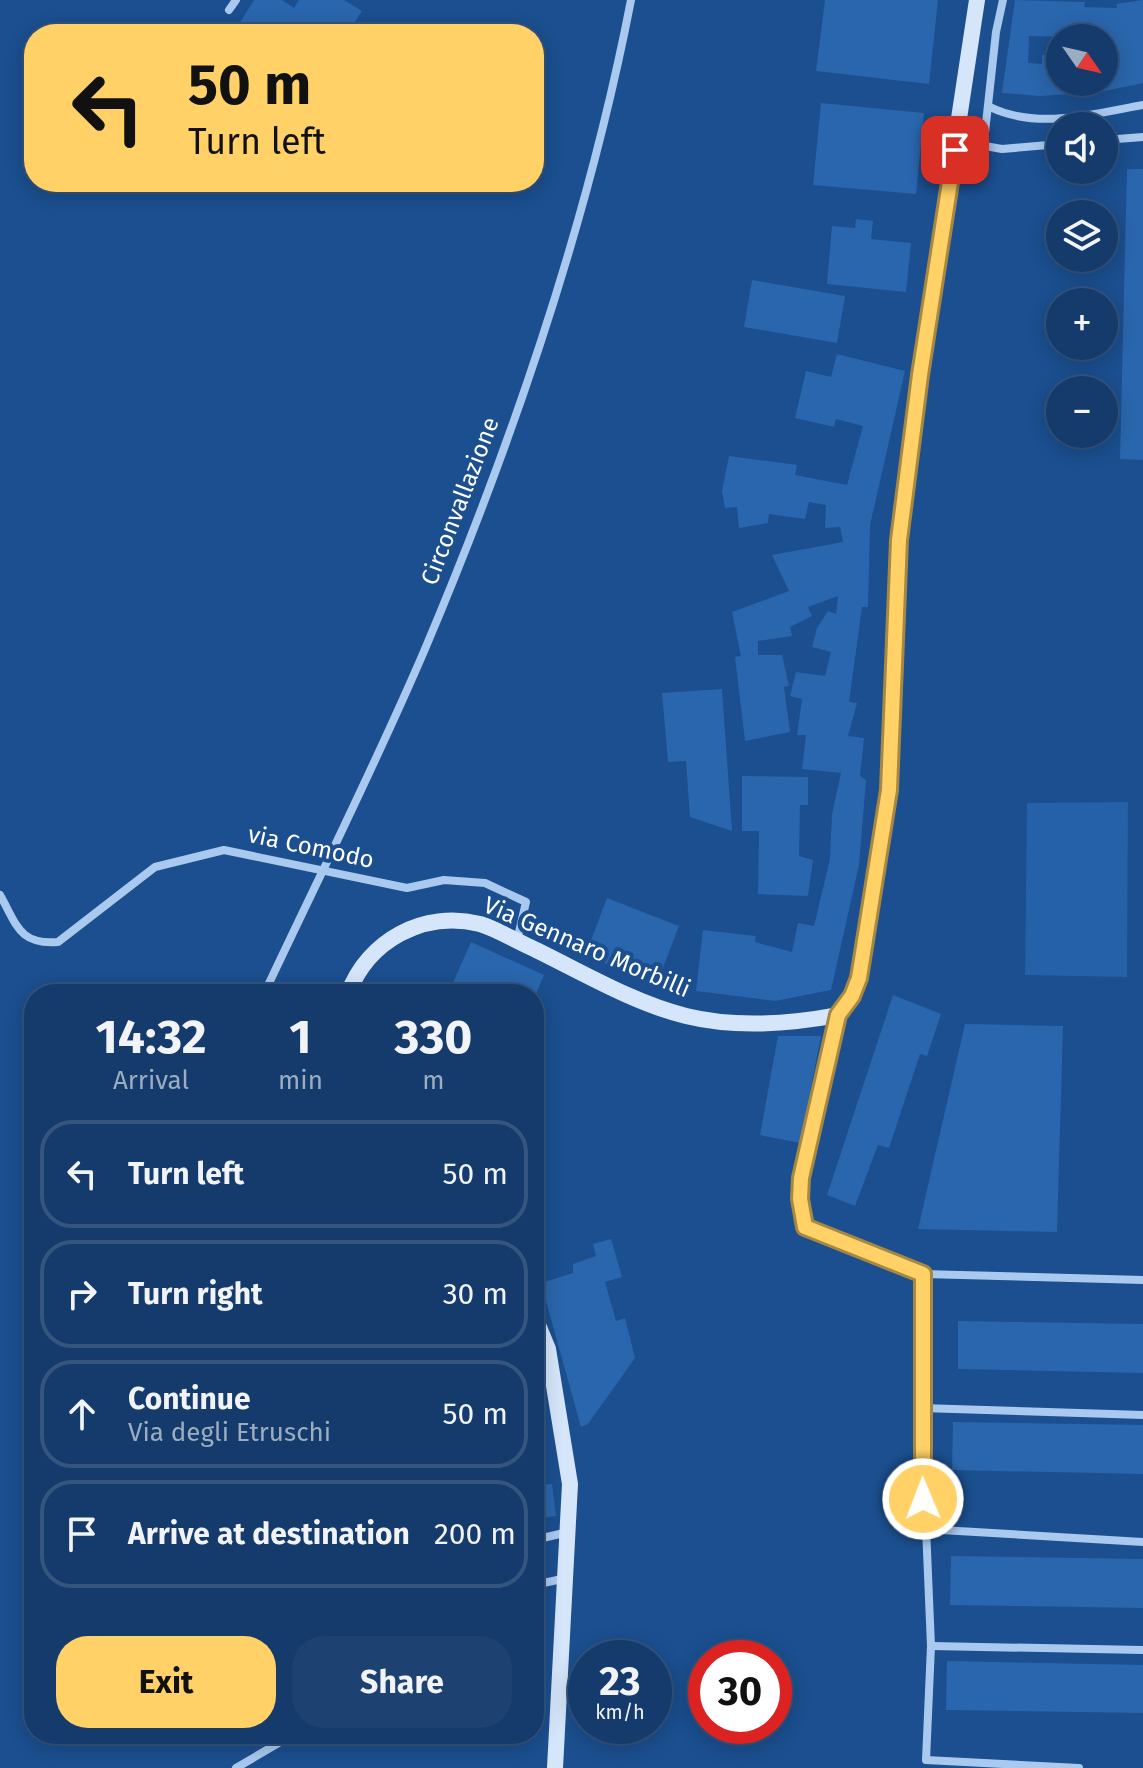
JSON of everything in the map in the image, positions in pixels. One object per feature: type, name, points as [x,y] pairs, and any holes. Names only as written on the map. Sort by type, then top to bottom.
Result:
[{"type":"main road","points":[[838,1015],[852,996],[859,978],[889,790],[899,540],[977,0]]},
{"type":"main road","name":"Via Gennaro Morbilli","points":[[354,984],[371,954],[404,931],[427,922],[468,922],[687,1016],[777,1023],[838,1015]]},
{"type":"main road","points":[[544,1339],[563,1429],[570,1484],[564,1533],[555,1768]]},
{"type":"street","points":[[229,10],[236,0]]},
{"type":"street","name":"Circonvallazione","points":[[269,984],[425,649],[496,467],[595,163],[631,0]]},
{"type":"street","points":[[981,169],[996,32],[1003,0]]},
{"type":"street","points":[[990,107],[1018,118],[1052,119],[1143,105]]},
{"type":"street","points":[[1118,139],[1143,137]]},
{"type":"street","points":[[985,146],[1002,149],[1046,145]]},
{"type":"street","name":"via Comodo","points":[[0,895],[24,937],[38,943],[58,942],[155,867],[224,850],[407,888],[444,880],[485,883],[526,902],[517,941]]},
{"type":"street","points":[[838,1015],[801,1178],[801,1215],[805,1227],[826,1238],[923,1274],[1143,1280]]},
{"type":"street","points":[[923,1274],[921,1408],[931,1646],[926,1760],[1079,1768]]},
{"type":"street","points":[[921,1408],[1143,1415]]},
{"type":"street","points":[[924,1529],[1143,1542]]},
{"type":"street","points":[[544,1538],[564,1533]]},
{"type":"street","points":[[544,1583],[562,1579]]},
{"type":"street","points":[[931,1646],[1143,1650]]},
{"type":"street","points":[[236,1768],[277,1744]]},
{"type":"shaded area","points":[[1128,802],[1127,977],[1025,975],[1027,803]]},
{"type":"building","points":[[254,0],[282,0],[294,8],[299,0],[344,0],[362,11],[354,24],[239,24]]},
{"type":"building","points":[[825,0],[938,0],[929,84],[816,71]]},
{"type":"building","points":[[1015,0],[1085,2],[1084,7],[1117,8],[1116,4],[1143,0],[1143,83],[1118,88],[1118,24],[1046,24],[1046,36],[1029,36],[1028,63],[1042,64],[1042,55],[1046,55],[1046,96],[1002,93]]},
{"type":"building","points":[[821,103],[924,113],[916,194],[813,185]]},
{"type":"building","points":[[1127,169],[1143,169],[1143,460],[1120,459]]},
{"type":"building","points":[[856,219],[873,221],[871,239],[911,243],[906,292],[827,284],[832,226],[855,228]]},
{"type":"building","points":[[752,280],[845,296],[837,343],[744,327]]},
{"type":"building","points":[[837,354],[905,371],[870,525],[868,607],[862,607],[849,702],[857,703],[848,736],[864,738],[860,776],[866,780],[859,865],[831,990],[775,1001],[696,991],[703,930],[756,936],[755,942],[792,952],[798,923],[814,926],[830,859],[832,814],[841,773],[802,769],[806,735],[797,735],[802,699],[790,696],[796,672],[825,676],[831,652],[812,647],[817,628],[828,611],[836,614],[838,596],[808,607],[812,616],[790,627],[792,636],[758,641],[758,655],[782,655],[789,686],[784,687],[790,732],[745,741],[735,657],[741,656],[732,612],[789,591],[772,555],[843,542],[840,527],[825,528],[826,505],[809,502],[805,519],[769,514],[768,523],[739,528],[737,507],[725,508],[722,491],[729,456],[797,465],[795,475],[847,485],[863,426],[836,419],[834,427],[795,418],[806,371],[831,377]]},
{"type":"building","points":[[722,689],[732,831],[690,817],[686,761],[668,762],[662,693]]},
{"type":"building","points":[[742,776],[808,777],[808,805],[800,805],[799,856],[813,860],[808,896],[758,894],[759,831],[742,831]]},
{"type":"building","points":[[607,898],[679,926],[657,983],[585,956]]},
{"type":"building","points":[[471,942],[544,975],[540,984],[452,984]]},
{"type":"building","points":[[893,995],[941,1014],[927,1056],[920,1054],[889,1148],[878,1145],[855,1206],[827,1195]]},
{"type":"building","points":[[965,1024],[1063,1026],[1057,1232],[918,1229]]},
{"type":"building","points":[[778,1036],[821,1036],[800,1143],[760,1135]]},
{"type":"building","points":[[611,1239],[622,1277],[605,1282],[616,1321],[625,1318],[635,1358],[588,1424],[581,1427],[544,1294],[544,1282],[573,1273],[573,1264],[596,1256],[593,1244]]},
{"type":"building","points":[[958,1321],[1143,1324],[1143,1373],[958,1369]]},
{"type":"building","points":[[953,1422],[1143,1425],[1143,1474],[952,1470]]},
{"type":"building","points":[[552,1484],[556,1516],[544,1518],[544,1485]]},
{"type":"building","points":[[951,1556],[1143,1559],[1143,1608],[950,1605]]},
{"type":"building","points":[[947,1661],[1143,1665],[1143,1713],[946,1710]]},
{"type":"route","points":[[923,1499],[923,1274],[826,1238],[805,1227],[800,1199],[801,1178],[838,1015],[852,996],[859,978],[889,790],[899,540],[920,375],[955,150]]}]
